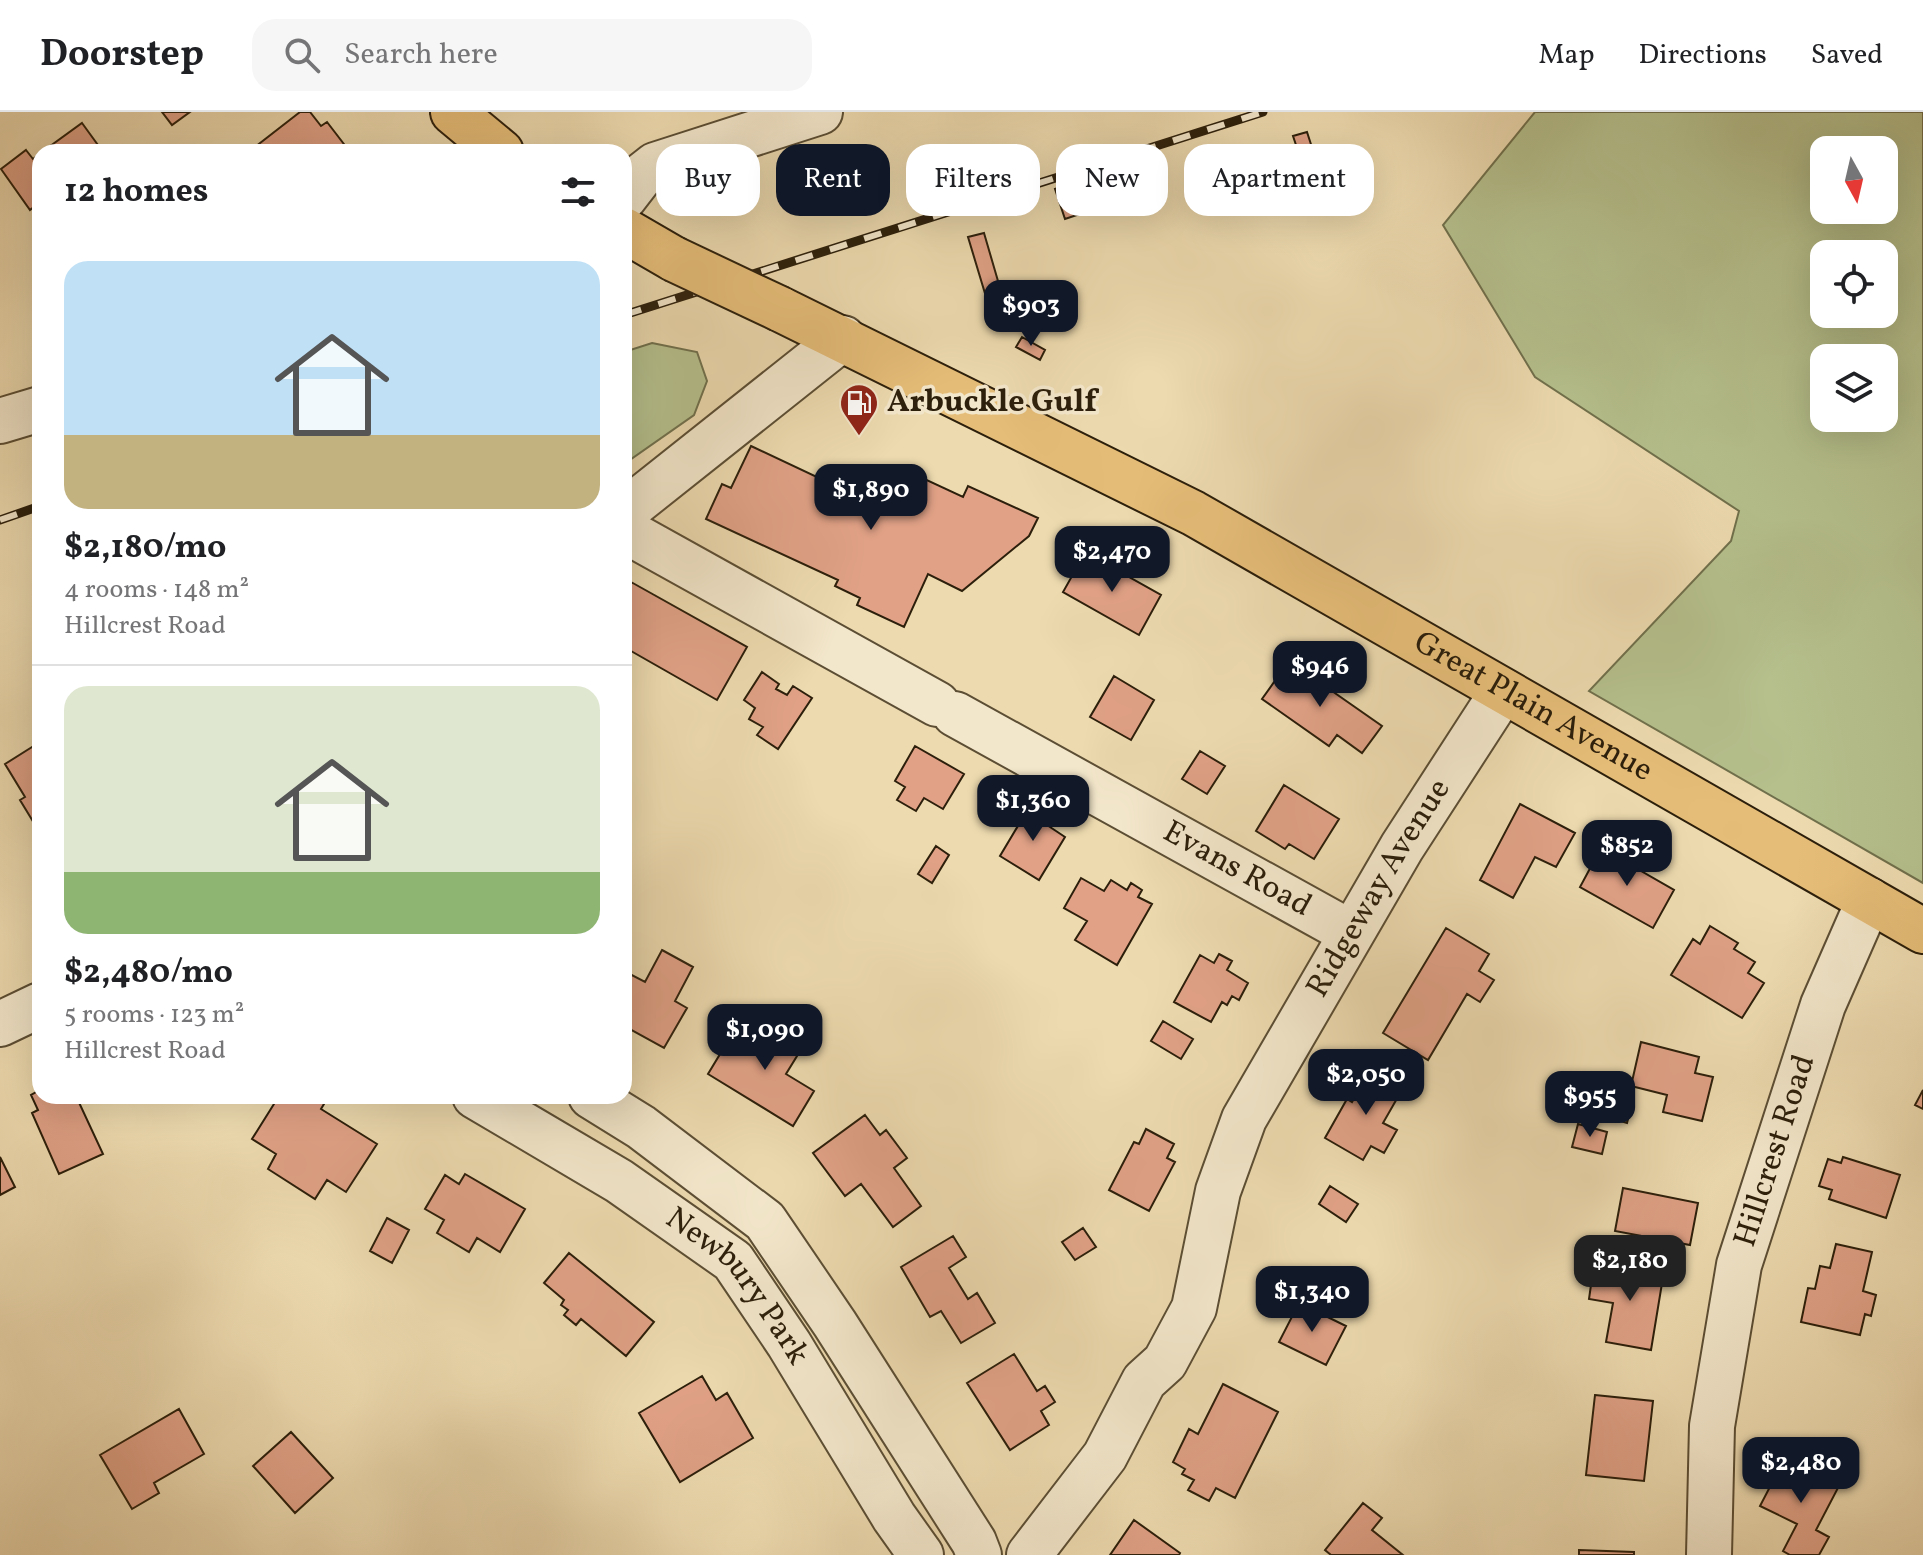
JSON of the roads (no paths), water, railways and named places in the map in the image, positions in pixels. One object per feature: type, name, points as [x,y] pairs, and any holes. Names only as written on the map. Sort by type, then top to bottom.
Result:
[{"type":"main road","points":[[453,112],[491,144]]},
{"type":"main road","name":"Great Plain Avenue","points":[[632,235],[674,259],[843,338],[1193,513],[1923,931]]},
{"type":"street","points":[[632,188],[655,165],[820,112]]},
{"type":"street","points":[[632,506],[843,338]]},
{"type":"street","points":[[0,421],[32,411]]},
{"type":"street","name":"Evans Road","points":[[632,534],[1351,933]]},
{"type":"street","name":"Ridgeway Avenue","points":[[1029,1555],[1105,1456],[1144,1381],[1165,1362],[1194,1308],[1218,1191],[1244,1119],[1402,847],[1503,691]]},
{"type":"street","name":"Hillcrest Road","points":[[1709,1555],[1712,1426],[1739,1265],[1823,1005],[1869,900]]},
{"type":"street","points":[[0,1024],[32,1009]]},
{"type":"street","name":"Newbury Park","points":[[489,1104],[619,1181],[733,1261],[789,1344],[894,1517],[921,1555]]},
{"type":"street","name":"Newbury Park","points":[[604,1104],[641,1127],[765,1221],[835,1324],[974,1542],[979,1555]]},
{"type":"railway","points":[[632,312],[1263,112]]},
{"type":"railway","points":[[0,520],[32,509]]},
{"type":"place","name":"Arbuckle Gulf","points":[[859,437]]}]
